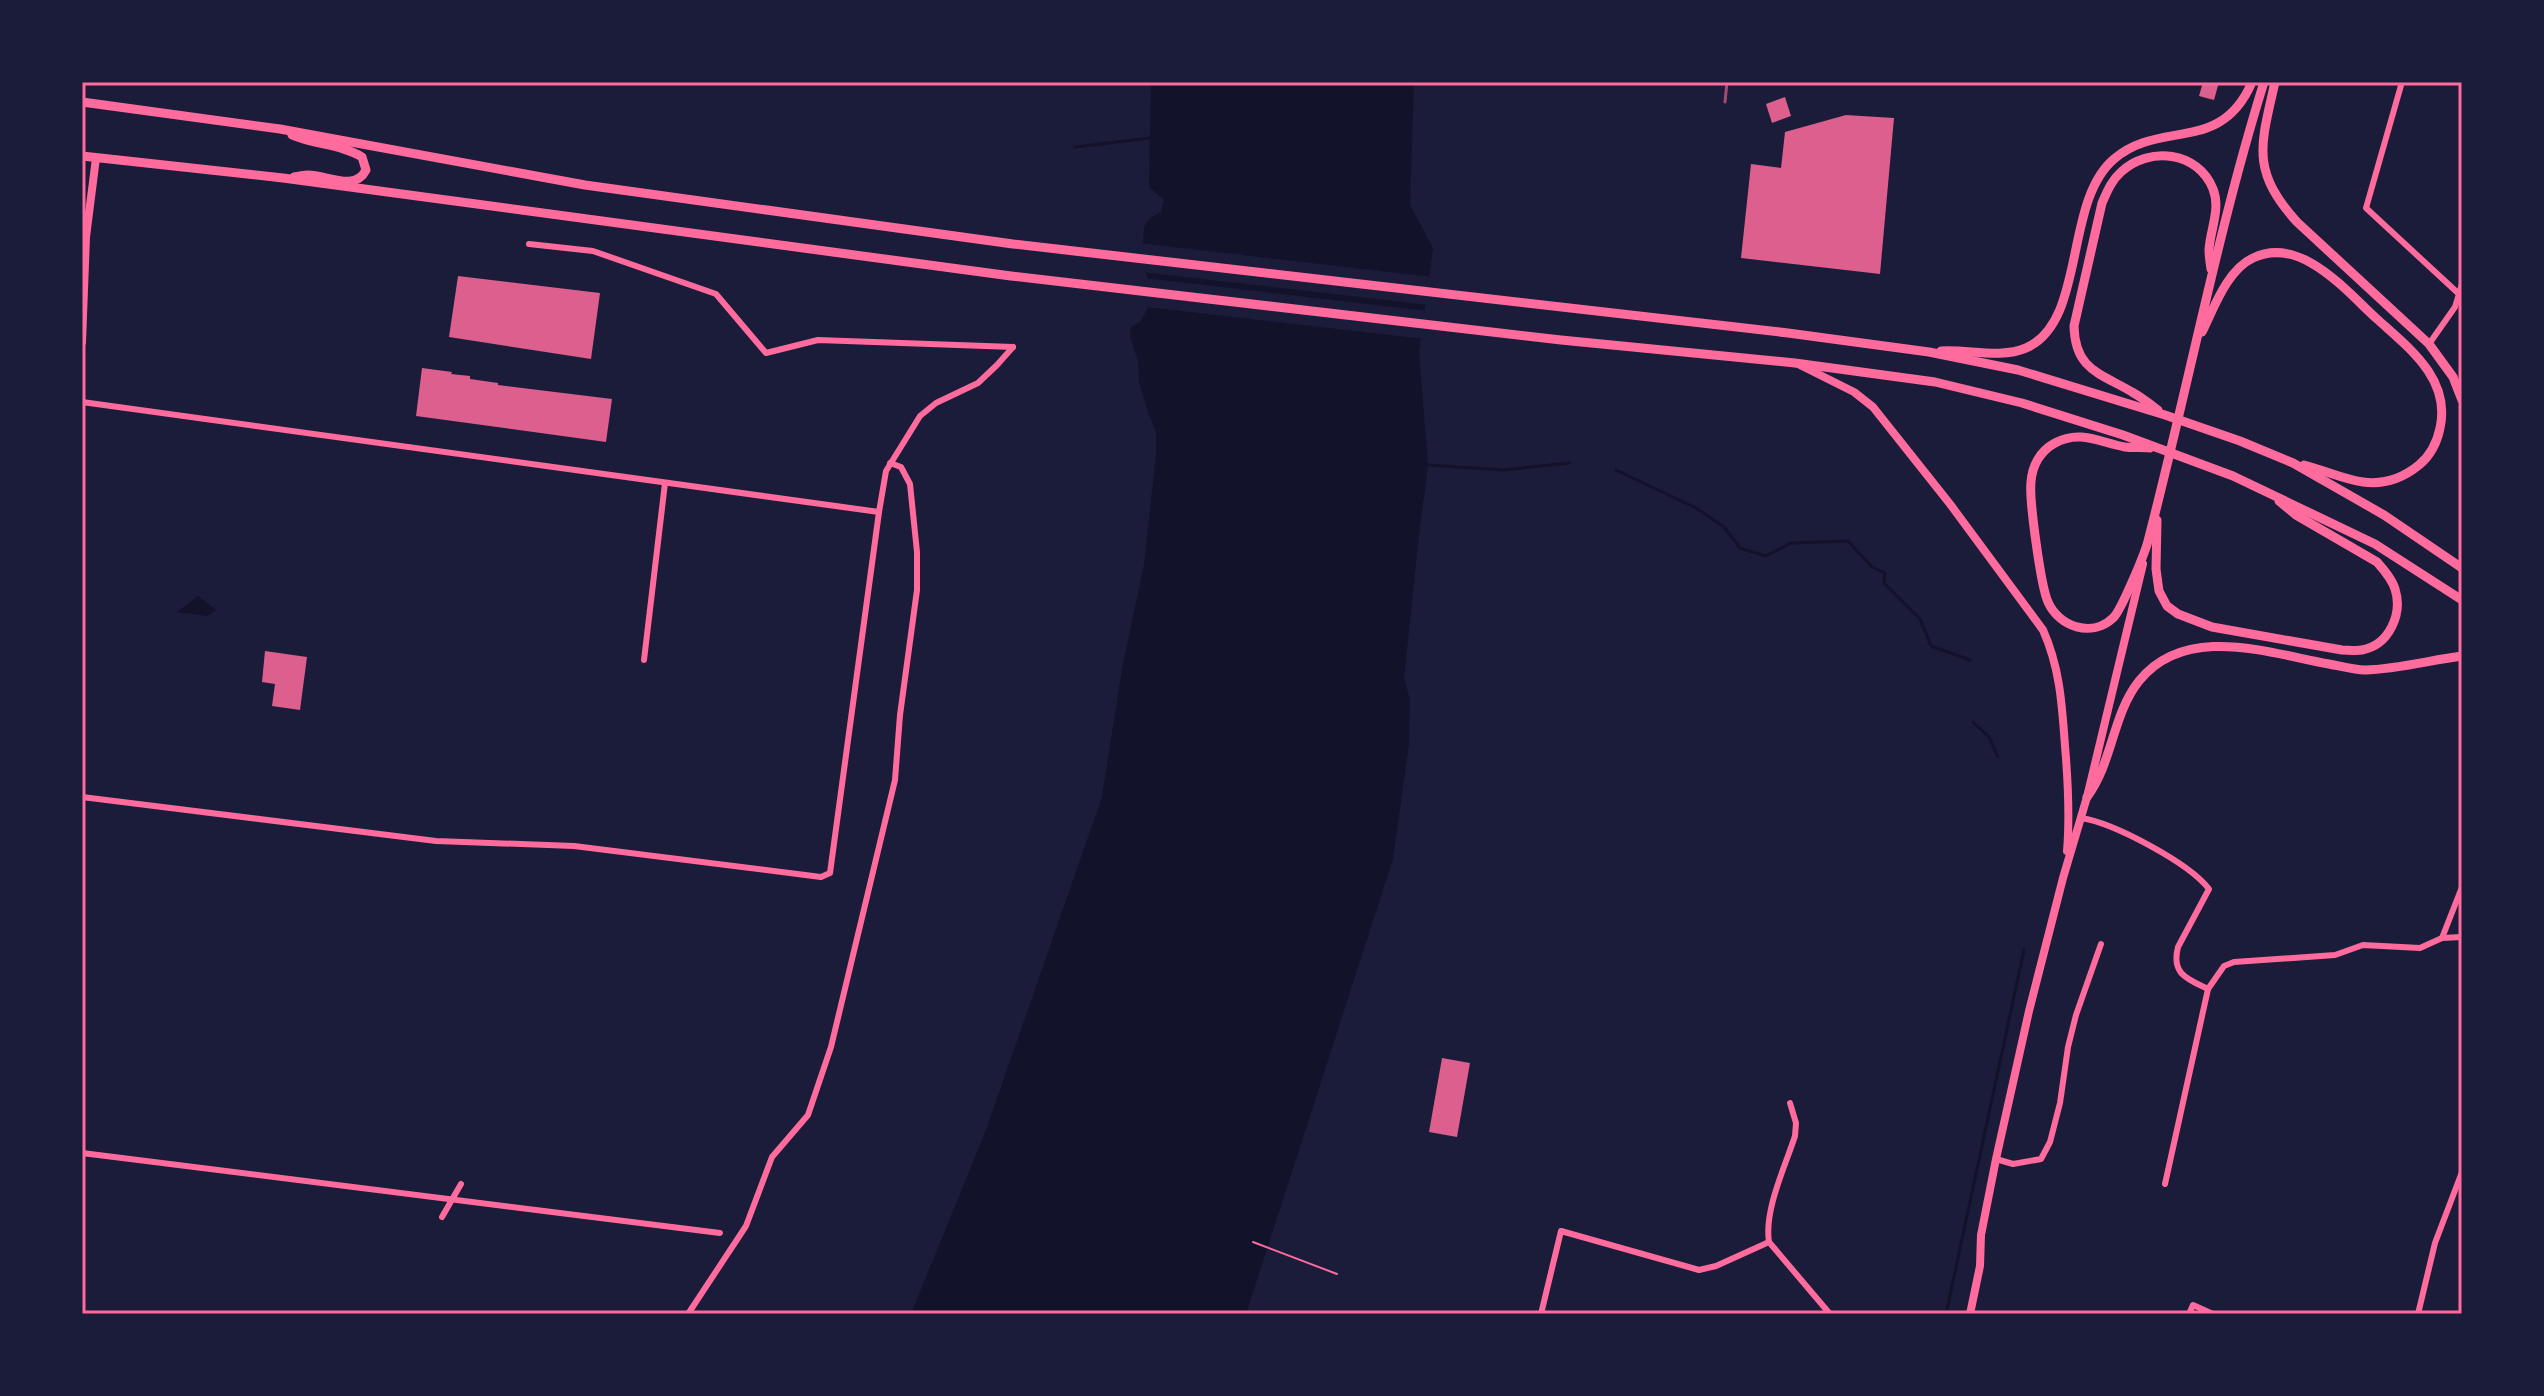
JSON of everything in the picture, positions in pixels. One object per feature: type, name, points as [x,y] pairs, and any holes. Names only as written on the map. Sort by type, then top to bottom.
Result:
[{"type":"main road","points":[[1929,352],[1963,350],[2001,353],[2025,348],[2042,338],[2053,325],[2065,294],[2092,186],[2104,169],[2115,157],[2132,147],[2199,131],[2222,120],[2243,102],[2252,82]]},
{"type":"main road","points":[[2160,448],[2124,446],[2085,436],[2072,437],[2055,442],[2042,453],[2034,466],[2030,484],[2042,579],[2048,602],[2058,617],[2071,627],[2084,629],[2100,626],[2113,618],[2124,602],[2148,546],[2211,276],[2264,82]]},
{"type":"main road","points":[[2275,82],[2262,138],[2262,160],[2267,180],[2280,204],[2429,344],[2453,377],[2462,400]]},
{"type":"main road","points":[[82,102],[280,129],[585,185],[1013,244],[1929,352],[2018,370],[2240,441],[2293,463],[2384,515],[2462,568]]},
{"type":"main road","points":[[280,129],[307,142],[354,152],[362,157],[366,170],[356,181],[309,175],[283,178]]},
{"type":"main road","points":[[2165,415],[2134,393],[2089,368],[2079,354],[2075,341],[2074,326],[2102,203],[2119,173],[2134,162],[2152,156],[2169,155],[2185,159],[2197,167],[2207,179],[2215,200],[2209,249],[2211,276]]},
{"type":"main road","points":[[82,156],[283,178],[1011,276],[1561,340],[1795,363],[1935,382],[2022,403],[2123,435],[2233,476],[2375,544],[2462,600]]},
{"type":"main road","points":[[2195,346],[2225,288],[2240,267],[2253,258],[2285,254],[2329,275],[2428,368],[2440,395],[2442,418],[2437,440],[2427,459],[2412,471],[2397,479],[2363,482],[2293,463]]},
{"type":"main road","points":[[2156,509],[2159,591],[2167,606],[2178,614],[2212,627],[2342,650],[2363,650],[2380,642],[2394,625],[2398,604],[2395,588],[2387,574],[2377,562],[2296,515],[2267,491]]},
{"type":"main road","points":[[2087,797],[2098,783],[2129,696],[2148,672],[2178,652],[2206,647],[2235,647],[2366,670],[2462,656]]},
{"type":"street","points":[[2402,82],[2366,208],[2459,294]]},
{"type":"street","points":[[82,342],[86,237],[96,158]]},
{"type":"street","points":[[82,797],[436,841],[574,846],[821,877],[830,873],[883,480],[890,463],[920,416],[936,403],[978,383],[1013,347],[818,340],[766,353],[716,294],[593,251],[529,244]]},
{"type":"street","points":[[2429,344],[2455,307],[2462,284]]},
{"type":"street","points":[[1795,363],[1854,392],[1873,407],[2033,613],[2054,653],[2061,687],[2070,821],[2066,865]]},
{"type":"street","points":[[82,402],[879,512]]},
{"type":"street","points":[[688,1314],[746,1226],[772,1157],[808,1115],[831,1047],[879,841],[891,804],[917,590],[917,552],[910,484],[901,467],[890,463]]},
{"type":"street","points":[[644,660],[665,483]]},
{"type":"street","points":[[1970,1314],[1996,1159],[2066,865],[2087,797],[2148,546]]},
{"type":"street","points":[[2081,818],[2126,834],[2189,869],[2209,889],[2175,957],[2184,977],[2208,989]]},
{"type":"street","points":[[2442,938],[2462,887]]},
{"type":"street","points":[[2165,1184],[2208,989],[2224,966],[2234,962],[2335,955],[2363,945],[2420,948],[2442,938],[2462,937]]},
{"type":"street","points":[[1996,1159],[2013,1164],[2041,1159],[2050,1142],[2076,1015],[2101,944]]},
{"type":"street","points":[[1790,1103],[1796,1123],[1795,1136],[1770,1213],[1767,1227],[1769,1242],[1830,1314]]},
{"type":"street","points":[[82,1153],[720,1233]]},
{"type":"street","points":[[2418,1314],[2435,1243],[2462,1172]]},
{"type":"street","points":[[442,1217],[461,1184]]},
{"type":"street","points":[[1541,1314],[1561,1231],[1699,1270],[1716,1266],[1769,1242]]},
{"type":"street","points":[[2189,1314],[2193,1305],[2213,1314]]},
{"type":"path","points":[[1253,1242],[1337,1274]]},
{"type":"shaded area","points":[[1151,82],[1414,82],[1410,205],[1433,248],[1419,352],[1428,465],[1404,678],[1410,700],[1409,744],[1393,859],[1246,1314],[911,1314],[986,1130],[1102,797],[1123,663],[1144,565],[1156,454],[1156,432],[1139,381],[1138,361],[1130,337],[1131,327],[1140,322],[1153,299],[1152,286],[1142,265],[1144,227],[1150,218],[1161,212],[1164,200],[1149,187]]},
{"type":"shaded area","points":[[198,596],[216,610],[208,616],[177,612]]},
{"type":"pier","points":[[1139,243],[1433,277],[1429,305],[1141,272],[1138,265]]},
{"type":"pier","points":[[1144,278],[1428,311],[1424,339],[1146,307],[1149,298]]},
{"type":"building","points":[[2203,82],[2219,82],[2214,100],[2199,96]]},
{"type":"building","points":[[1785,97],[1791,116],[1772,123],[1766,104]]},
{"type":"building","points":[[1846,115],[1894,118],[1880,274],[1741,258],[1751,164],[1781,168],[1785,132]]},
{"type":"building","points":[[458,276],[600,293],[591,359],[449,337]]},
{"type":"building","points":[[422,368],[470,376],[470,379],[498,385],[612,399],[606,442],[416,416]]},
{"type":"building","points":[[265,651],[307,657],[300,710],[272,706],[275,684],[262,682]]},
{"type":"building","points":[[1442,1058],[1470,1063],[1457,1137],[1429,1132]]},
{"type":"waterway","points":[[1075,147],[1150,138]]},
{"type":"waterway","points":[[1428,465],[1504,470],[1569,463]]},
{"type":"waterway","points":[[1616,470],[1696,508],[1724,527],[1740,548],[1766,556],[1791,543],[1848,541],[1872,567],[1885,573],[1884,583],[1920,619],[1931,646],[1970,660]]},
{"type":"waterway","points":[[1973,722],[1989,737],[1998,757]]},
{"type":"waterway","points":[[1946,1314],[2024,950]]},
{"type":"railway","points":[[1725,102],[1727,82]]}]
